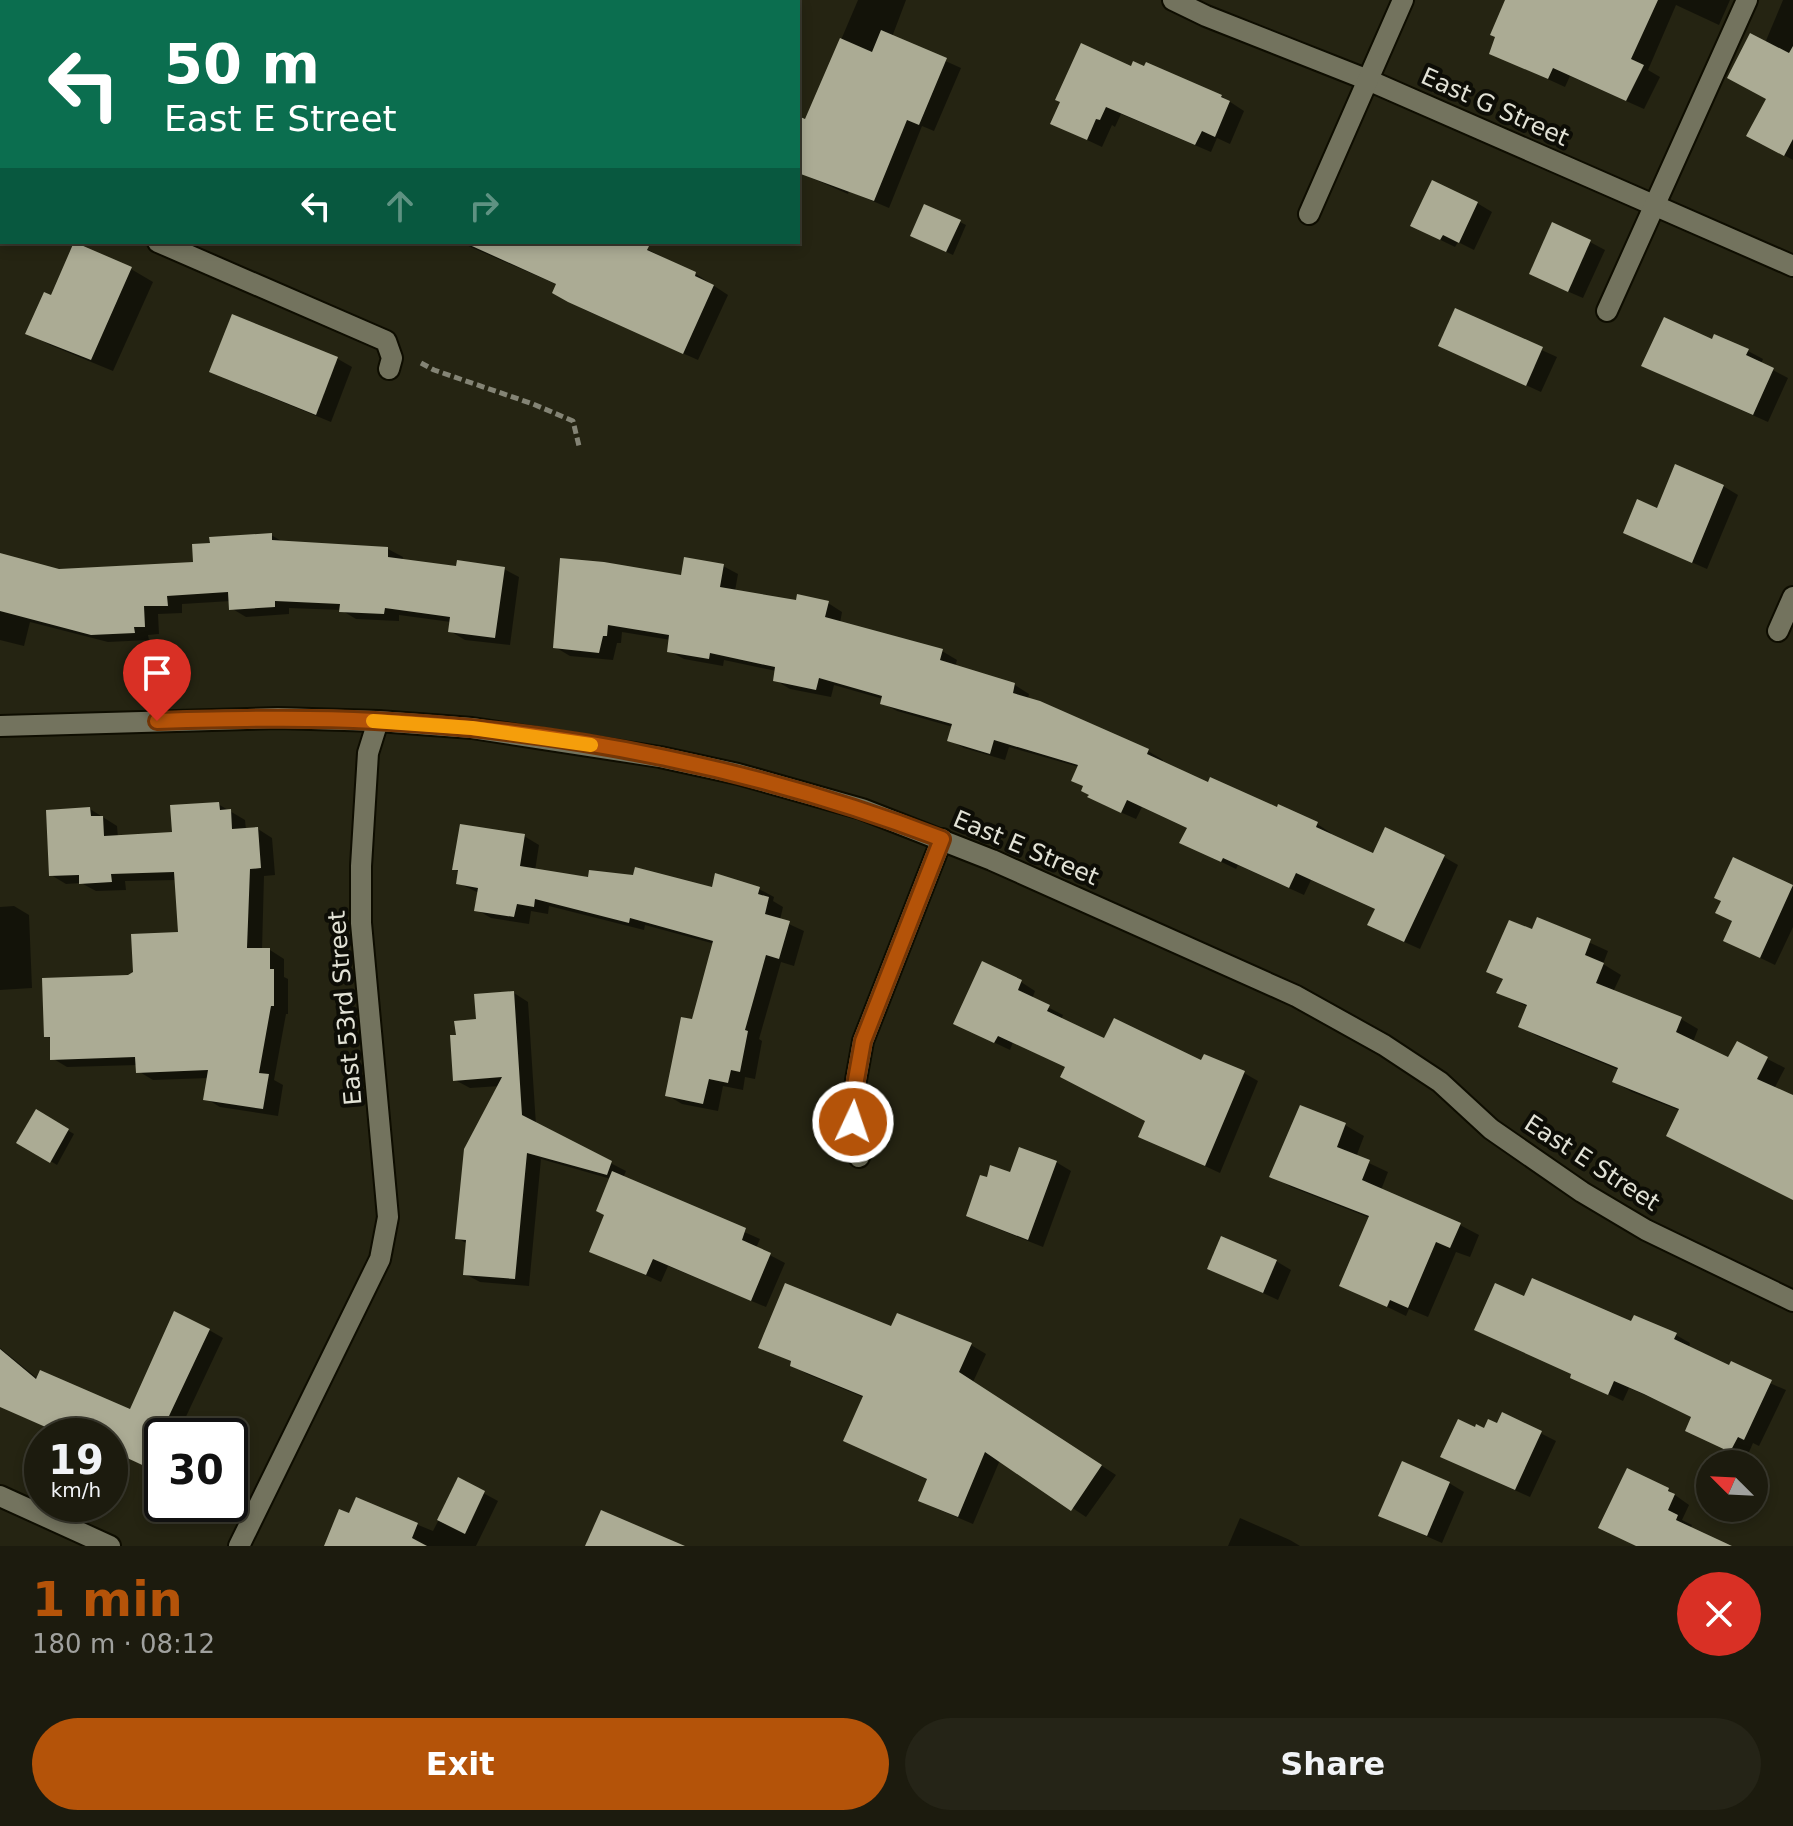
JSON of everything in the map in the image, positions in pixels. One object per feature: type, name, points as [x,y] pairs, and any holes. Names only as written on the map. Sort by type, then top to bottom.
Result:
[{"type":"street","name":"East G Street","points":[[1173,0],[1368,80],[1793,266]]},
{"type":"street","points":[[1309,214],[1403,0]]},
{"type":"street","points":[[1607,311],[1747,0]]},
{"type":"street","points":[[163,244],[386,341],[392,358],[389,369]]},
{"type":"street","points":[[1778,631],[1793,597]]},
{"type":"street","name":"East E Street","points":[[0,726],[278,718],[472,728],[660,757],[862,809],[942,839],[1296,996],[1384,1045],[1440,1082],[1491,1129],[1582,1192],[1646,1230],[1793,1301]]},
{"type":"street","name":"East 53rd Street","points":[[239,1546],[380,1259],[388,1217],[361,923],[368,753],[378,721]]},
{"type":"street","points":[[859,1157],[853,1122],[863,1041],[942,839]]},
{"type":"street","points":[[0,1496],[110,1546]]},
{"type":"path","points":[[386,341],[434,370],[573,421],[579,446]]},
{"type":"building","points":[[1505,0],[1658,0],[1631,59],[1644,65],[1626,101],[1553,68],[1548,79],[1489,54],[1495,37],[1490,35]]},
{"type":"building","points":[[881,30],[947,58],[919,125],[907,120],[874,201],[800,174],[800,117],[805,119],[840,38],[872,52]]},
{"type":"building","points":[[1750,33],[1789,53],[1793,46],[1793,139],[1784,156],[1746,136],[1766,99],[1727,78]]},
{"type":"building","points":[[1081,43],[1131,66],[1133,61],[1144,66],[1146,62],[1222,95],[1230,101],[1215,137],[1202,131],[1195,145],[1106,107],[1100,120],[1096,119],[1087,140],[1050,124],[1060,102],[1055,100]]},
{"type":"building","points":[[1432,180],[1478,202],[1459,243],[1443,235],[1440,240],[1410,226]]},
{"type":"building","points":[[924,204],[961,220],[946,252],[910,236]]},
{"type":"building","points":[[1552,222],[1591,240],[1568,292],[1529,274]]},
{"type":"building","points":[[73,244],[132,267],[91,360],[25,334],[44,292],[51,295]]},
{"type":"building","points":[[467,244],[650,244],[647,250],[696,272],[695,276],[714,285],[683,354],[568,302],[552,293],[556,284]]},
{"type":"building","points":[[1455,308],[1543,347],[1526,386],[1438,346]]},
{"type":"building","points":[[232,314],[338,357],[316,415],[209,372]]},
{"type":"building","points":[[1664,317],[1712,339],[1714,334],[1749,349],[1746,355],[1774,368],[1753,415],[1641,366]]},
{"type":"building","points":[[1675,464],[1724,485],[1692,563],[1623,533],[1637,499],[1657,508]]},
{"type":"building","points":[[272,533],[272,540],[388,547],[388,557],[456,566],[457,560],[505,567],[495,638],[448,632],[450,617],[385,608],[384,614],[339,612],[340,604],[275,601],[275,607],[229,610],[228,592],[167,596],[168,606],[144,606],[145,627],[134,627],[135,633],[91,635],[0,611],[0,553],[59,569],[193,562],[192,544],[210,543],[209,537]]},
{"type":"building","points":[[684,557],[724,564],[720,587],[796,600],[797,594],[829,601],[825,617],[943,649],[940,660],[1015,683],[1013,693],[1040,701],[1149,749],[1147,754],[1208,782],[1210,777],[1277,807],[1278,804],[1318,822],[1316,827],[1373,853],[1385,827],[1445,855],[1404,942],[1367,925],[1375,909],[1296,873],[1289,888],[1223,858],[1221,862],[1179,843],[1187,828],[1127,800],[1121,813],[1087,797],[1089,795],[1081,791],[1083,786],[1071,781],[1078,765],[994,740],[990,754],[947,741],[952,724],[880,704],[882,696],[819,678],[816,690],[773,681],[775,667],[710,653],[709,659],[667,652],[669,635],[608,625],[607,636],[603,636],[599,653],[553,648],[560,558],[681,575]]},
{"type":"building","points":[[219,802],[220,810],[231,809],[232,829],[258,827],[261,868],[250,869],[247,948],[270,948],[270,969],[274,969],[274,1006],[271,1006],[259,1073],[269,1074],[263,1109],[203,1100],[208,1070],[136,1073],[135,1057],[50,1060],[50,1037],[44,1037],[42,978],[128,975],[133,972],[131,934],[178,932],[174,872],[111,874],[112,882],[79,884],[79,875],[49,876],[46,810],[90,807],[91,816],[103,816],[104,836],[172,832],[170,805]]},
{"type":"building","points":[[460,824],[525,834],[520,866],[588,877],[589,870],[633,875],[635,867],[712,887],[715,873],[760,887],[758,894],[769,897],[765,914],[790,921],[779,959],[766,955],[745,1030],[748,1031],[740,1072],[731,1070],[728,1083],[709,1079],[703,1104],[665,1096],[681,1017],[692,1019],[713,941],[630,918],[629,923],[535,899],[534,907],[517,904],[514,917],[474,911],[478,888],[456,884],[458,870],[452,870]]},
{"type":"building","points":[[1733,857],[1793,885],[1760,958],[1723,941],[1732,921],[1715,913],[1721,901],[1714,898]]},
{"type":"building","points":[[1537,917],[1591,939],[1585,955],[1604,963],[1596,983],[1682,1017],[1676,1032],[1728,1057],[1737,1041],[1768,1057],[1757,1079],[1793,1095],[1793,1200],[1666,1136],[1679,1109],[1612,1082],[1618,1068],[1518,1027],[1527,1005],[1496,993],[1503,979],[1486,972],[1509,920],[1532,929]]},
{"type":"building","points":[[982,961],[1022,980],[1018,990],[1050,1005],[1047,1011],[1104,1038],[1114,1018],[1201,1060],[1204,1054],[1245,1071],[1205,1166],[1138,1137],[1145,1121],[1060,1077],[1065,1067],[998,1036],[994,1043],[953,1024]]},
{"type":"building","points":[[514,991],[522,1115],[612,1161],[607,1175],[527,1153],[515,1279],[463,1275],[466,1240],[455,1239],[464,1149],[502,1077],[453,1081],[450,1035],[456,1035],[454,1021],[476,1019],[474,994]]},
{"type":"building","points":[[1300,1105],[1346,1123],[1337,1147],[1370,1160],[1362,1180],[1461,1223],[1450,1248],[1436,1242],[1408,1308],[1390,1300],[1387,1307],[1339,1286],[1369,1216],[1269,1177]]},
{"type":"building","points":[[36,1109],[69,1129],[50,1163],[16,1143]]},
{"type":"building","points":[[1019,1147],[1057,1161],[1028,1240],[966,1216],[980,1175],[987,1177],[990,1165],[1010,1172]]},
{"type":"building","points":[[612,1171],[746,1228],[742,1240],[771,1253],[751,1301],[653,1259],[646,1275],[589,1252],[604,1215],[596,1211]]},
{"type":"building","points":[[1221,1236],[1277,1260],[1263,1293],[1207,1269]]},
{"type":"building","points":[[1532,1278],[1631,1321],[1634,1315],[1677,1333],[1674,1339],[1729,1365],[1731,1361],[1772,1380],[1744,1440],[1738,1437],[1731,1450],[1726,1450],[1685,1431],[1691,1417],[1644,1394],[1614,1381],[1608,1395],[1570,1378],[1571,1374],[1474,1330],[1495,1283],[1524,1296]]},
{"type":"building","points":[[785,1283],[891,1326],[897,1313],[972,1343],[959,1372],[1102,1465],[1071,1511],[985,1452],[958,1517],[918,1501],[927,1479],[843,1441],[863,1396],[790,1366],[791,1361],[758,1348]]},
{"type":"building","points":[[174,1311],[210,1329],[169,1416],[173,1418],[144,1418],[144,1466],[128,1458],[128,1418],[25,1418],[0,1407],[0,1349],[36,1379],[40,1370],[130,1409]]},
{"type":"building","points":[[1502,1412],[1542,1431],[1515,1490],[1440,1457],[1458,1419],[1484,1428],[1488,1419],[1497,1423]]},
{"type":"building","points":[[1402,1461],[1450,1482],[1427,1536],[1378,1516]]},
{"type":"building","points":[[1627,1468],[1669,1488],[1668,1491],[1675,1494],[1668,1510],[1678,1515],[1676,1520],[1732,1546],[1636,1546],[1598,1528]]},
{"type":"building","points":[[458,1477],[485,1491],[465,1534],[437,1520]]},
{"type":"building","points":[[356,1497],[418,1523],[412,1538],[427,1546],[324,1546],[339,1509],[349,1513]]},
{"type":"building","points":[[601,1510],[685,1546],[585,1546]]},
{"type":"slow traffic","points":[[373,721],[472,728],[591,745]]},
{"type":"route","points":[[157,721],[278,718],[378,721],[472,728],[562,741],[738,774],[862,809],[942,839],[863,1041],[853,1122]]}]
